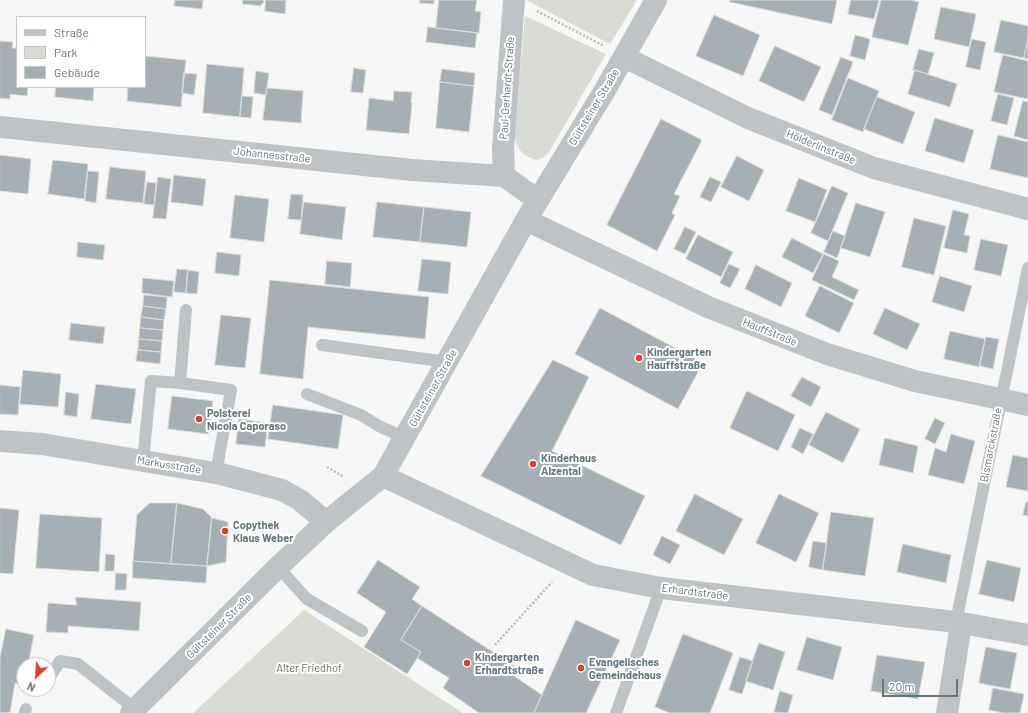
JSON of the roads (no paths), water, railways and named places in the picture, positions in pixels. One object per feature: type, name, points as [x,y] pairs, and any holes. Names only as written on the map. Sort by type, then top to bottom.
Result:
[{"type":"street","name":"Gültsteiner Straße","points":[[133,711],[278,567],[326,522],[383,476],[526,220],[624,57],[656,0]]},
{"type":"street","name":"Paul-Gerhardt-Straße","points":[[504,176],[503,148],[522,4]]},
{"type":"street","name":"Hölderlinstraße","points":[[624,57],[748,118],[874,168],[1028,209]]},
{"type":"street","name":"Johannesstraße","points":[[0,127],[412,170],[504,176]]},
{"type":"street","points":[[504,176],[538,200]]},
{"type":"street","name":"Hauffstraße","points":[[526,220],[708,307],[827,354],[914,381],[1028,405]]},
{"type":"street","name":"Markusstraße","points":[[0,441],[42,444],[216,473],[282,490],[300,500],[326,522]]},
{"type":"street","name":"Erhardtstraße","points":[[383,476],[593,575],[661,588],[958,623],[1028,635]]},
{"type":"street","name":"Bismarckstraße","points":[[947,713],[958,623]]},
{"type":"lane","name":"Bismarckstraße","points":[[958,623],[1028,268]]},
{"type":"lane","points":[[180,383],[186,310]]},
{"type":"lane","points":[[322,344],[447,362]]},
{"type":"lane","points":[[143,461],[151,381],[180,383],[232,390],[216,473]]},
{"type":"lane","points":[[307,394],[361,415],[379,426],[405,438]]},
{"type":"lane","points":[[278,567],[307,599],[362,631]]},
{"type":"lane","points":[[616,713],[661,588]]},
{"type":"lane","points":[[56,667],[60,661],[78,664],[133,711]]},
{"type":"place","name":"Kindergarten Hauffstraße","points":[[639,358]]},
{"type":"place","name":"Polsterei Nicola Caporaso","points":[[199,419]]},
{"type":"place","name":"Kinderhaus Alzental","points":[[533,464]]},
{"type":"place","name":"Copythek Klaus Weber","points":[[225,531]]},
{"type":"place","name":"Kindergarten Erhardtstraße","points":[[467,663]]},
{"type":"place","name":"Evangelisches Gemeindehaus","points":[[581,668]]},
{"type":"park label","name":"Alter Friedhof","points":[[309,668]]}]
